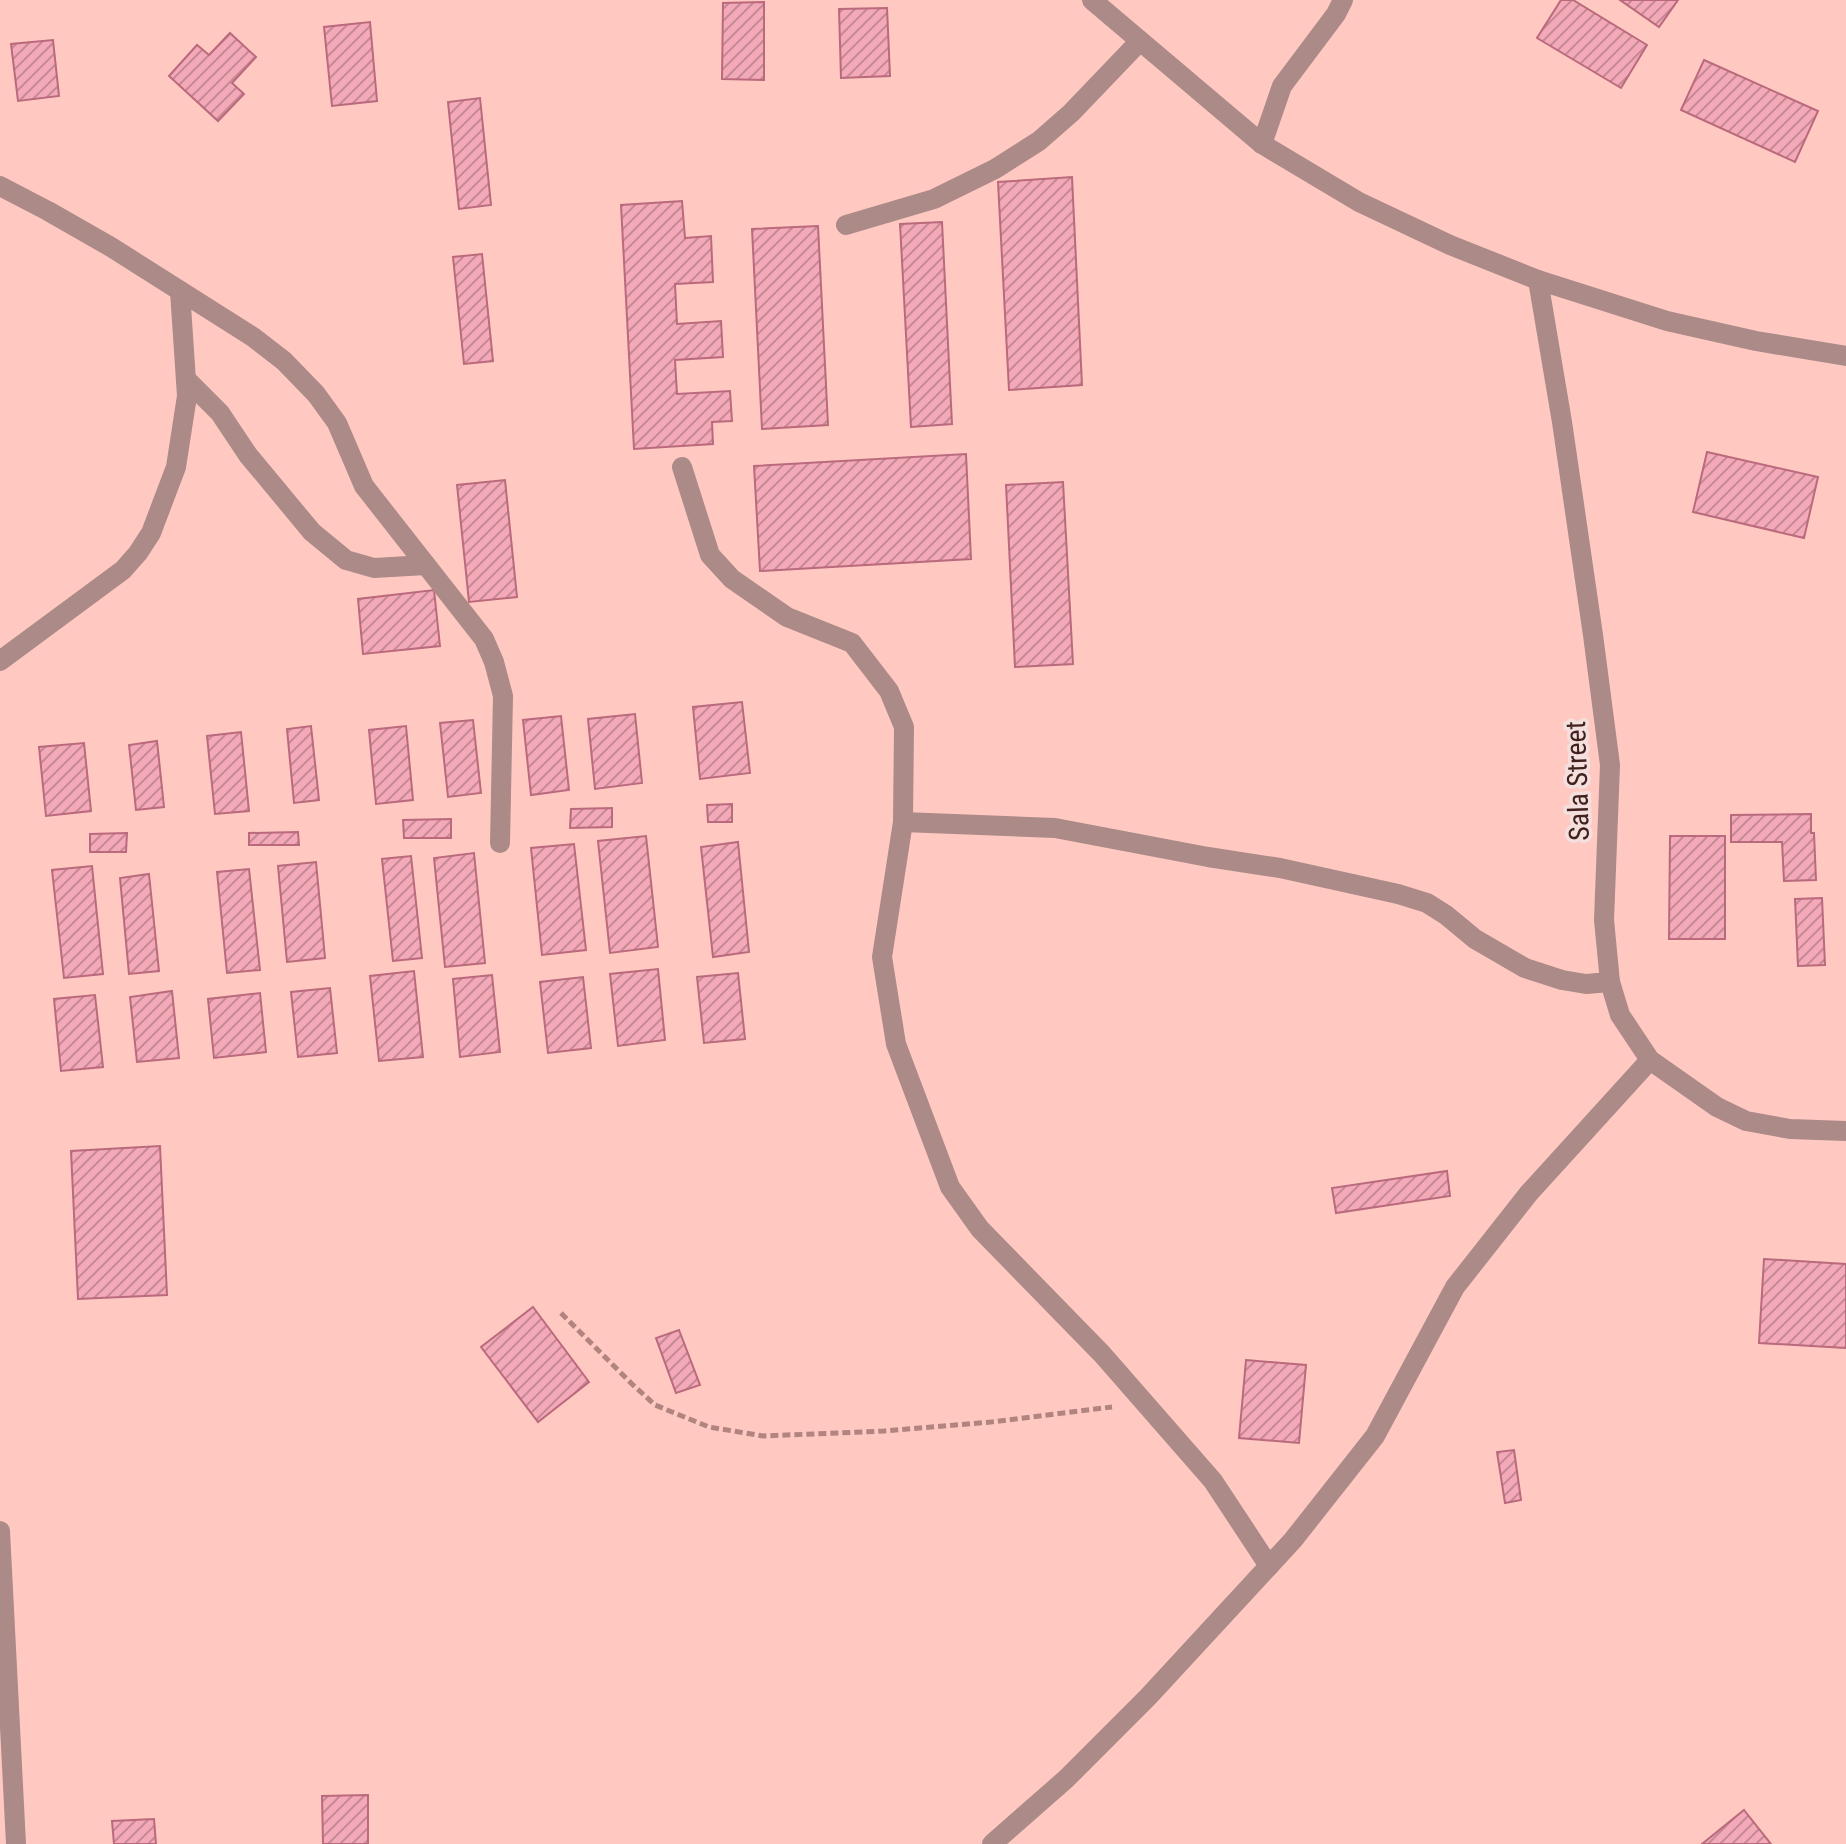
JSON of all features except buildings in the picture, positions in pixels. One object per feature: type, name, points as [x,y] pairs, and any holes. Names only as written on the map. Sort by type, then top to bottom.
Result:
[{"type":"street","points":[[1092,0],[1262,144],[1359,202],[1450,245],[1538,280],[1667,321],[1756,341],[1846,356]]},
{"type":"street","points":[[1262,144],[1282,86],[1343,0]]},
{"type":"street","points":[[846,225],[934,199],[995,169],[1039,141],[1071,113],[1140,41]]},
{"type":"street","points":[[0,186],[48,211],[253,337],[303,379],[337,423],[364,486],[484,639],[503,696],[500,843]]},
{"type":"street","name":"Sala Street","points":[[1538,280],[1565,437],[1610,765],[1604,920],[1610,982],[1620,1015],[1650,1060],[1717,1107],[1746,1121],[1790,1129],[1846,1131]]},
{"type":"street","points":[[0,661],[123,570],[151,533],[176,467],[187,396],[180,291]]},
{"type":"street","points":[[186,379],[220,413],[248,455],[312,532],[346,560],[374,568],[426,565]]},
{"type":"street","points":[[682,467],[710,555],[732,579],[787,617],[852,643],[889,691],[904,727],[903,822],[882,957],[896,1044],[950,1187],[980,1229],[1102,1354],[1213,1481],[1269,1566]]},
{"type":"street","points":[[903,822],[1055,828],[1280,868],[1398,894],[1427,903],[1475,939],[1525,968],[1586,984],[1610,982]]},
{"type":"street","points":[[992,1844],[1118,1728],[1293,1540],[1375,1436],[1455,1287],[1529,1193],[1650,1060]]},
{"type":"street","points":[[0,1531],[16,1844]]},
{"type":"path","points":[[561,1313],[655,1405],[709,1427],[763,1436],[884,1431],[991,1422],[1145,1403]]}]
